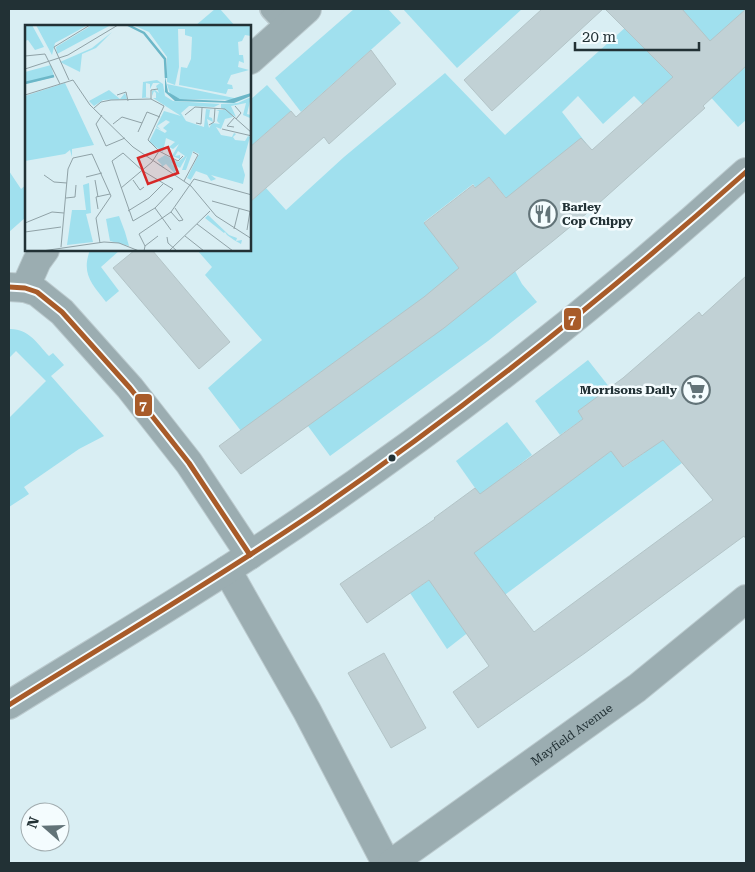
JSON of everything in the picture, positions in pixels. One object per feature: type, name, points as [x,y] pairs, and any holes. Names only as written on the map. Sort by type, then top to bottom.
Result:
[{"type":"street","points":[[251,59],[288,15]]},
{"type":"street","points":[[9,705],[227,570],[421,437],[520,363],[672,238],[746,172]]},
{"type":"street","points":[[44,251],[17,287],[37,292],[62,312],[130,388],[189,463],[250,555]]},
{"type":"street","points":[[227,570],[308,711],[386,863]]},
{"type":"street","name":"Mayfield Avenue","points":[[392,863],[637,688],[746,599]]},
{"type":"shaded area","points":[[215,9],[220,9],[234,25],[196,25]]},
{"type":"shaded area","points":[[354,9],[388,9],[401,23],[301,112],[275,78]]},
{"type":"shaded area","points":[[403,9],[522,9],[457,68]]},
{"type":"shaded area","points":[[672,9],[746,9],[690,60],[718,91],[746,66],[746,120],[738,127],[684,68],[643,105],[634,96],[603,124],[578,96],[562,112],[586,143],[570,157],[509,201],[489,177],[476,188],[473,184],[424,222],[459,268],[515,271],[522,284],[537,302],[488,341],[330,456],[308,426],[398,316],[241,431],[208,388],[262,340],[205,275],[212,267],[198,251],[251,251],[251,201],[266,188],[286,210],[344,157],[445,73],[505,135],[636,18],[648,30]]},
{"type":"shaded area","points":[[267,85],[291,111],[251,146],[251,99]]},
{"type":"shaded area","points":[[9,171],[21,189],[25,186],[25,218],[9,232]]},
{"type":"shaded area","points":[[90,251],[119,251],[101,267],[119,291],[106,302],[89,278],[87,272]]},
{"type":"shaded area","points":[[9,329],[16,329],[27,334],[49,356],[53,353],[64,365],[51,376],[104,436],[79,449],[24,487],[29,494],[9,507],[9,418],[46,381],[16,351],[9,358]]},
{"type":"shaded area","points":[[588,360],[610,388],[578,411],[583,419],[560,435],[535,401]]},
{"type":"shaded area","points":[[507,422],[532,455],[480,495],[456,461]]},
{"type":"shaded area","points":[[653,428],[682,463],[490,606],[470,631],[447,649],[410,593],[506,529],[608,453],[612,451],[624,467],[644,453]]},
{"type":"building","points":[[542,9],[603,9],[492,111],[464,80]]},
{"type":"building","points":[[605,9],[682,9],[710,41],[746,9],[746,66],[703,106],[705,108],[598,204],[553,241],[444,328],[241,474],[219,446],[424,297],[459,268],[424,223],[473,185],[475,188],[489,177],[506,198],[581,138],[592,150],[673,77]]},
{"type":"building","points":[[371,50],[396,84],[329,144],[324,137],[251,201],[251,146],[291,111],[296,117]]},
{"type":"building","points":[[134,251],[153,251],[230,342],[199,369],[113,268]]},
{"type":"building","points":[[746,276],[746,539],[744,536],[585,653],[478,728],[453,692],[489,666],[429,580],[367,623],[340,584],[435,519],[475,488],[480,494],[583,419],[578,411],[623,378],[699,312],[702,316]],"holes":[[[663,440],[713,500],[534,632],[474,553],[611,451],[623,467]]]},
{"type":"building","points":[[384,653],[426,728],[391,748],[348,673]]},
{"type":"transit line","name":"7","points":[[9,705],[239,562],[371,473],[536,349],[642,262],[746,172]]},
{"type":"transit line","name":"7","points":[[9,287],[25,288],[37,292],[62,312],[130,388],[189,463],[250,555]]},
{"type":"place","name":"Barley Cop Chippy","points":[[543,214]]},
{"type":"place","name":"Morrisons Daily","points":[[696,390]]}]
